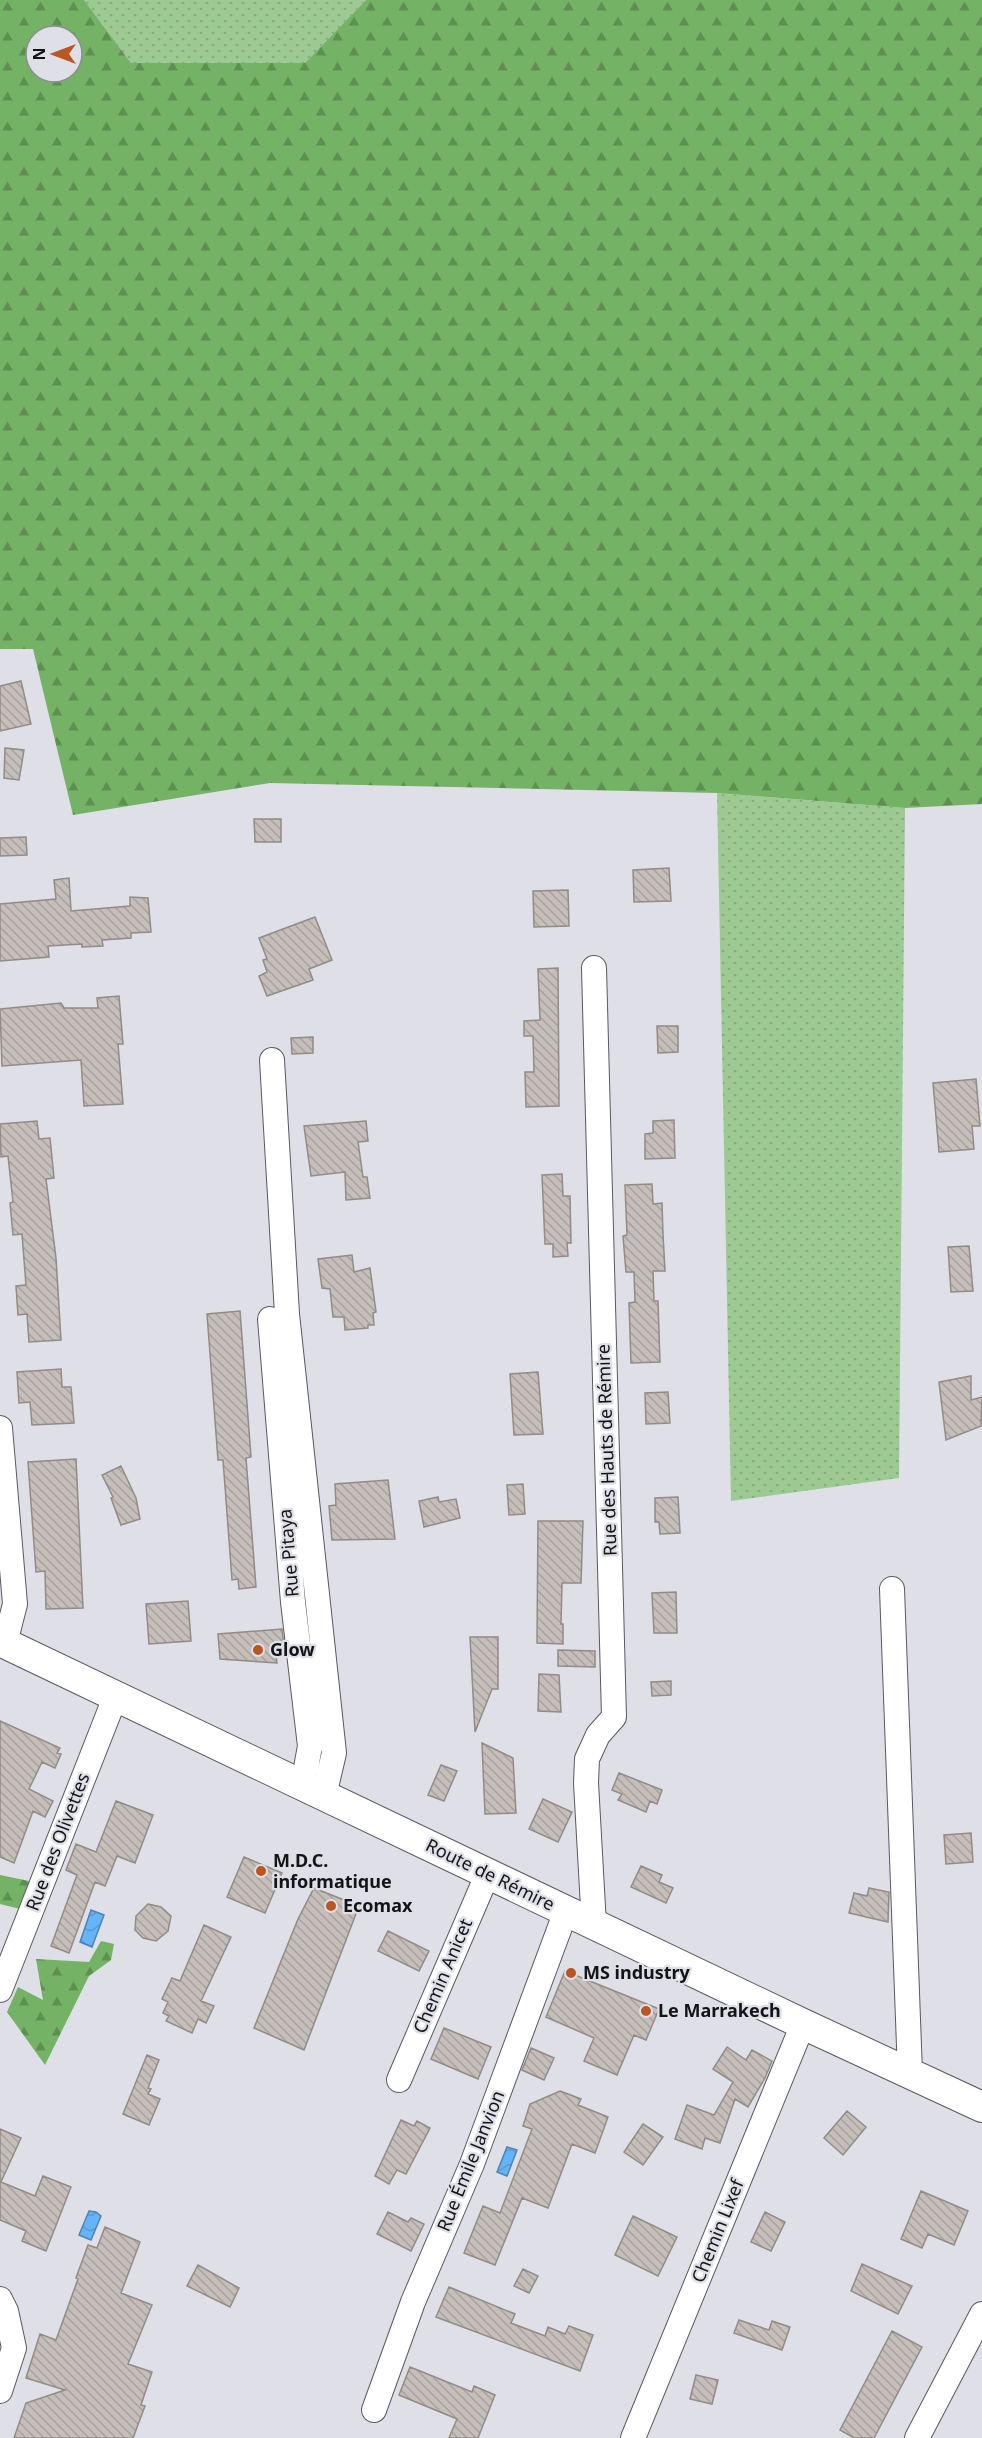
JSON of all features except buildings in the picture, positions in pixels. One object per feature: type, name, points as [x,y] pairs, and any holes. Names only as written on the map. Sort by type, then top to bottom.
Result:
[{"type":"main road","name":"Route de Rémire","points":[[3,1642],[803,2024],[982,2107]]},
{"type":"street","name":"Rue des Hauts de Rémire","points":[[594,968],[614,1717],[598,1735],[587,1759],[586,1783],[594,1924]]},
{"type":"street","points":[[272,1060],[287,1314],[334,1752],[312,1790]]},
{"type":"street","name":"Rue Pitaya","points":[[270,1319],[293,1602],[309,1746],[306,1768],[312,1790]]},
{"type":"street","points":[[0,1428],[15,1604],[3,1642]]},
{"type":"street","points":[[892,1589],[910,2073]]},
{"type":"street","name":"Rue des Olivettes","points":[[0,1990],[116,1695]]},
{"type":"street","name":"Chemin Anicet","points":[[399,2080],[488,1873]]},
{"type":"street","name":"Rue Émile Janvion","points":[[375,2410],[413,2302],[472,2164],[566,1911]]},
{"type":"street","name":"Chemin Lixef","points":[[633,2438],[803,2024]]},
{"type":"street","points":[[0,2299],[6,2311],[14,2349],[0,2391]]},
{"type":"street","points":[[917,2438],[982,2314]]},
{"type":"green space","points":[[0,0],[84,0],[131,63],[305,63],[366,0],[982,0],[982,804],[905,808],[717,793],[270,783],[73,815],[33,649],[0,649]]},
{"type":"green space","points":[[84,0],[366,0],[305,63],[131,63]]},
{"type":"green space","points":[[717,793],[905,808],[899,1478],[731,1501]]},
{"type":"green space","points":[[0,1875],[29,1881],[20,1909],[0,1904]]},
{"type":"green space","points":[[101,1941],[114,1944],[111,1960],[89,1976],[45,2065],[7,2012],[18,1987],[43,2000],[36,1959],[89,1962]]},
{"type":"water","points":[[91,1910],[104,1915],[92,1947],[80,1942]]},
{"type":"water","points":[[507,2147],[517,2150],[507,2176],[497,2172]]},
{"type":"water","points":[[89,2211],[101,2216],[91,2240],[79,2235]]},
{"type":"place","name":"Glow","points":[[258,1650]]},
{"type":"place","name":"M.D.C. informatique","points":[[261,1871]]},
{"type":"place","name":"Ecomax","points":[[331,1906]]},
{"type":"place","name":"MS industry","points":[[571,1973]]},
{"type":"place","name":"Le Marrakech","points":[[646,2011]]}]
